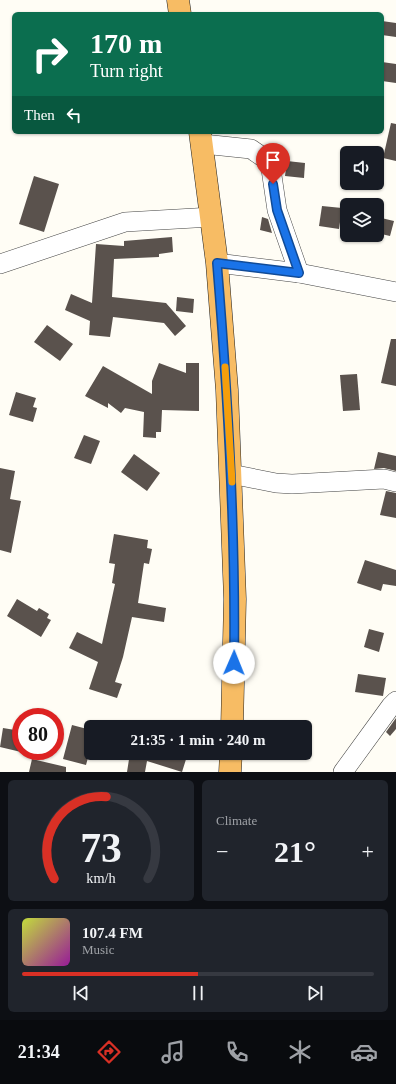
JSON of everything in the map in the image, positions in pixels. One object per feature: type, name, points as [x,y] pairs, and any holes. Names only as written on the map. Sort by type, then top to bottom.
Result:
[{"type":"highway","points":[[178,0],[180,12]]},
{"type":"highway","points":[[201,138],[217,263],[227,390],[235,599],[232,720]]},
{"type":"highway","points":[[230,772],[231,760]]},
{"type":"street","points":[[201,138],[251,149],[259,152],[267,160],[271,169],[277,210],[299,273]]},
{"type":"street","points":[[0,264],[126,222],[212,217]]},
{"type":"street","points":[[217,263],[299,273],[396,292]]},
{"type":"street","points":[[231,474],[276,483],[292,484],[384,479],[396,482]]},
{"type":"street","points":[[343,772],[396,701]]},
{"type":"building","points":[[384,21],[396,23],[396,37],[384,35]]},
{"type":"building","points":[[384,62],[396,64],[396,83],[384,81]]},
{"type":"building","points":[[391,123],[396,124],[396,161],[384,158]]},
{"type":"building","points":[[287,161],[305,163],[304,178],[285,176]]},
{"type":"building","points":[[34,176],[59,184],[44,232],[19,224]]},
{"type":"building","points":[[322,206],[340,208],[339,229],[319,226]]},
{"type":"building","points":[[262,217],[268,219],[272,233],[260,230]]},
{"type":"building","points":[[384,219],[394,221],[390,236],[384,235]]},
{"type":"building","points":[[172,237],[173,252],[159,254],[159,257],[114,259],[112,297],[166,303],[186,326],[175,336],[164,323],[113,317],[110,337],[89,335],[90,321],[65,310],[71,294],[92,303],[96,244],[124,246],[124,241]]},
{"type":"building","points":[[177,297],[194,299],[193,313],[176,311]]},
{"type":"building","points":[[47,325],[73,344],[60,361],[34,342]]},
{"type":"building","points":[[391,339],[396,339],[396,386],[381,383]]},
{"type":"building","points":[[159,363],[186,373],[186,363],[199,363],[199,411],[162,410],[161,432],[156,432],[156,438],[143,437],[144,412],[125,408],[121,413],[108,403],[108,408],[85,396],[103,366],[152,394],[152,381]]},
{"type":"building","points":[[357,374],[360,410],[343,411],[340,375]]},
{"type":"building","points":[[16,392],[36,398],[33,407],[37,408],[33,422],[9,415]]},
{"type":"building","points":[[84,435],[100,441],[91,464],[74,458]]},
{"type":"building","points":[[378,452],[396,456],[396,471],[384,468],[374,469]]},
{"type":"building","points":[[134,454],[160,473],[147,491],[121,472]]},
{"type":"building","points":[[0,468],[15,471],[10,499],[21,501],[11,553],[0,550]]},
{"type":"building","points":[[386,491],[396,493],[396,518],[380,515]]},
{"type":"building","points":[[114,534],[148,540],[147,548],[152,549],[149,564],[144,563],[138,603],[166,608],[164,622],[132,617],[123,657],[115,682],[122,684],[117,698],[89,689],[98,662],[69,648],[77,632],[102,644],[115,584],[112,583],[115,564],[109,563]]},
{"type":"building","points":[[365,560],[396,570],[396,586],[383,584],[381,591],[357,583]]},
{"type":"building","points":[[17,599],[37,611],[39,608],[49,614],[47,618],[51,620],[41,637],[7,616]]},
{"type":"building","points":[[369,629],[384,633],[379,652],[364,647]]},
{"type":"building","points":[[358,674],[386,678],[383,696],[355,692]]},
{"type":"building","points":[[396,718],[396,729],[390,736],[386,732]]},
{"type":"building","points":[[72,725],[84,728],[84,760],[87,760],[86,765],[64,759]]},
{"type":"building","points":[[3,728],[12,730],[12,750],[0,747]]},
{"type":"building","points":[[32,760],[66,767],[66,772],[29,772]]},
{"type":"building","points":[[129,760],[186,760],[182,772],[147,761],[145,772],[127,772]]},
{"type":"slow traffic","points":[[225,367],[232,482]]},
{"type":"route","points":[[234,663],[235,599],[231,474],[227,390],[217,263],[299,273],[274,200],[273,184]]}]
